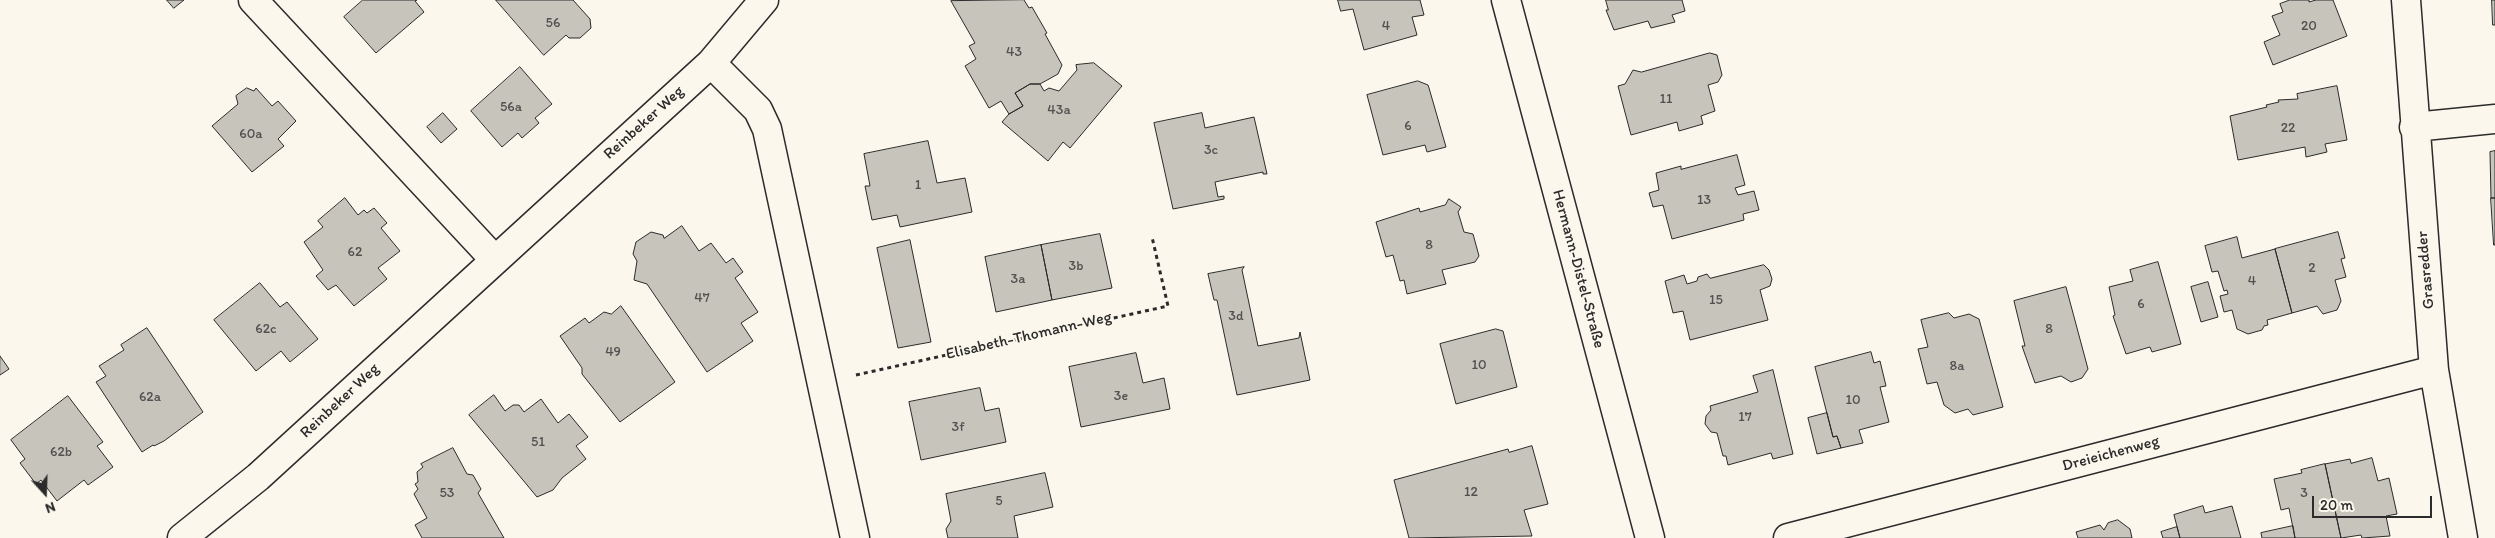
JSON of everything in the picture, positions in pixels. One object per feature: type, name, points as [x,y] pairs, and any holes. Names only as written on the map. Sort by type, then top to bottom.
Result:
[{"type":"street","points":[[253,0],[494,259]]},
{"type":"street","name":"Reinbeker Weg","points":[[182,538],[258,477],[494,259],[711,63],[764,0]]},
{"type":"street","name":"Hermann-Distel-Straße","points":[[1506,0],[1650,538]]},
{"type":"street","name":"Grasredder","points":[[2406,0],[2414,126],[2434,370],[2463,538]]},
{"type":"street","points":[[711,63],[758,110],[767,129],[856,538]]},
{"type":"street","points":[[2414,126],[2495,119]]},
{"type":"street","name":"Dreieichenweg","points":[[1788,538],[2434,370]]},
{"type":"path","name":"Elisabeth-Thomann-Weg","points":[[821,383],[1168,306],[1152,237]]},
{"type":"building","points":[[167,0],[184,0],[174,8]]},
{"type":"building","points":[[363,0],[417,0],[415,1],[424,12],[376,53],[344,17]]},
{"type":"building","points":[[496,0],[573,0],[590,19],[591,28],[580,38],[569,38],[566,35],[544,55]]},
{"type":"building","points":[[1024,0],[1029,8],[1032,7],[1062,65],[1058,74],[1040,84],[1030,84],[1015,93],[1023,106],[1009,114],[1001,101],[989,108],[965,66],[976,59],[969,46],[975,43],[951,1]]},
{"type":"building","points":[[1338,0],[1420,0],[1424,15],[1412,17],[1417,35],[1364,50],[1353,9],[1341,11]]},
{"type":"building","points":[[1606,0],[1682,0],[1685,11],[1672,15],[1675,22],[1651,28],[1648,21],[1614,30],[1606,10],[1608,10]]},
{"type":"building","points":[[2290,0],[2309,0],[2309,2],[2333,0],[2347,36],[2273,65],[2264,42],[2280,35],[2272,16],[2283,12],[2280,4]]},
{"type":"building","points":[[2492,0],[2495,0],[2495,25],[2493,25]]},
{"type":"building","points":[[1710,53],[1717,55],[1722,75],[1718,82],[1708,85],[1715,111],[1701,116],[1703,124],[1679,131],[1677,122],[1631,135],[1618,86],[1625,84],[1633,70],[1641,72]]},
{"type":"building","points":[[1094,63],[1122,86],[1070,148],[1063,142],[1048,161],[1002,122],[1009,114],[1023,106],[1015,93],[1030,84],[1040,84],[1044,91],[1049,88],[1059,91],[1077,70],[1076,65]]},
{"type":"building","points":[[520,67],[552,104],[535,118],[539,123],[522,138],[518,133],[502,147],[471,111]]},
{"type":"building","points":[[1418,81],[1428,85],[1446,147],[1427,152],[1425,145],[1383,155],[1367,95]]},
{"type":"building","points":[[2337,86],[2347,140],[2325,144],[2327,152],[2306,157],[2305,147],[2238,160],[2230,116],[2267,107],[2266,105],[2279,102],[2278,100],[2298,99],[2297,94]]},
{"type":"building","points":[[247,88],[254,91],[256,88],[272,106],[278,101],[296,121],[278,139],[284,146],[252,172],[212,126],[238,104],[236,96]]},
{"type":"building","points":[[443,113],[457,129],[441,143],[427,127]]},
{"type":"building","points":[[1202,113],[1205,128],[1254,117],[1267,174],[1263,174],[1263,172],[1215,182],[1218,197],[1224,196],[1224,199],[1173,209],[1154,123]]},
{"type":"building","points":[[928,141],[937,183],[965,178],[972,212],[900,227],[897,215],[872,220],[865,186],[870,186],[864,154]]},
{"type":"building","points":[[2495,151],[2495,198],[2491,198],[2490,152]]},
{"type":"building","points":[[1737,155],[1745,185],[1735,188],[1738,195],[1754,191],[1759,210],[1743,214],[1744,220],[1672,239],[1663,205],[1653,207],[1649,193],[1659,190],[1656,173],[1681,166],[1681,169]]},
{"type":"building","points":[[345,198],[358,215],[364,210],[367,213],[374,208],[387,223],[381,228],[400,251],[378,268],[387,279],[354,306],[336,285],[328,290],[316,276],[323,270],[304,242],[323,227],[318,221]]},
{"type":"building","points":[[2491,198],[2495,198],[2495,245],[2494,245]]},
{"type":"building","points":[[1449,199],[1461,207],[1458,212],[1464,232],[1473,234],[1479,256],[1475,262],[1442,270],[1446,284],[1407,294],[1404,280],[1400,281],[1393,255],[1386,257],[1376,222],[1419,208],[1420,212],[1445,205]]},
{"type":"building","points":[[682,226],[699,251],[711,243],[726,263],[733,258],[743,272],[735,278],[758,312],[741,323],[753,341],[707,372],[647,284],[634,280],[637,261],[633,254],[636,242],[651,232],[663,235],[664,238]]},
{"type":"building","points":[[2338,232],[2345,258],[2341,259],[2346,277],[2335,280],[2341,301],[2337,310],[2323,314],[2317,306],[2292,313],[2275,249]]},
{"type":"building","points":[[1100,234],[1112,288],[1052,300],[1041,245]]},
{"type":"building","points":[[2237,237],[2242,258],[2275,249],[2292,313],[2267,320],[2268,325],[2264,326],[2262,330],[2248,334],[2237,329],[2232,310],[2224,312],[2220,296],[2228,294],[2227,290],[2224,291],[2218,271],[2212,272],[2205,246]]},
{"type":"building","points":[[910,240],[931,342],[898,348],[877,248]]},
{"type":"building","points":[[1041,245],[1052,300],[996,312],[985,257]]},
{"type":"building","points":[[2158,262],[2181,344],[2152,352],[2150,347],[2126,354],[2113,316],[2115,315],[2109,287],[2133,281],[2130,270]]},
{"type":"building","points":[[1764,265],[1769,270],[1772,279],[1770,286],[1760,290],[1768,320],[1690,340],[1683,311],[1673,313],[1665,281],[1684,275],[1687,284],[1697,281],[1698,277],[1707,274],[1710,278]]},
{"type":"building","points":[[1244,267],[1242,270],[1258,346],[1299,338],[1300,332],[1310,380],[1237,395],[1217,300],[1214,300],[1208,274]]},
{"type":"building","points":[[2208,282],[2218,317],[2201,322],[2191,287]]},
{"type":"building","points":[[260,283],[280,307],[287,302],[318,339],[290,362],[281,351],[256,371],[214,320]]},
{"type":"building","points":[[2066,287],[2088,369],[2082,378],[2071,382],[2061,376],[2035,383],[2022,346],[2025,346],[2014,301]]},
{"type":"building","points":[[621,306],[675,382],[620,422],[582,374],[582,368],[560,336],[585,318],[589,323],[604,312],[611,314]]},
{"type":"building","points":[[1949,313],[1954,318],[1969,314],[1979,319],[2003,407],[1973,415],[1968,409],[1955,413],[1944,405],[1937,382],[1927,384],[1918,349],[1928,347],[1921,320]]},
{"type":"building","points":[[147,328],[203,412],[164,441],[142,452],[96,382],[106,376],[99,366],[124,350],[121,345]]},
{"type":"building","points":[[1496,329],[1503,331],[1517,387],[1456,404],[1440,344]]},
{"type":"building","points":[[1871,352],[1874,363],[1880,361],[1886,386],[1880,387],[1889,422],[1859,430],[1863,443],[1841,448],[1837,436],[1833,437],[1815,367]]},
{"type":"building","points":[[1136,353],[1143,383],[1164,378],[1170,409],[1081,427],[1069,367]]},
{"type":"building","points":[[0,356],[9,369],[0,375]]},
{"type":"building","points":[[1773,370],[1793,454],[1773,459],[1771,453],[1728,465],[1726,456],[1723,456],[1717,433],[1711,432],[1705,424],[1706,416],[1711,410],[1710,406],[1758,392],[1753,376]]},
{"type":"building","points":[[980,388],[985,411],[999,408],[1006,442],[921,460],[909,402]]},
{"type":"building","points":[[494,395],[505,411],[513,405],[519,405],[524,412],[541,399],[558,423],[569,414],[588,437],[576,446],[586,459],[562,478],[553,490],[537,497],[469,415]]},
{"type":"building","points":[[68,396],[103,442],[97,446],[113,467],[88,485],[84,480],[57,501],[41,480],[36,484],[20,463],[25,459],[11,440]]},
{"type":"building","points":[[1827,413],[1833,437],[1837,436],[1841,448],[1817,454],[1808,418]]},
{"type":"building","points":[[1532,446],[1548,504],[1524,510],[1532,536],[1409,538],[1394,480],[1508,449],[1509,452]]},
{"type":"building","points":[[453,448],[467,474],[473,475],[481,489],[478,493],[504,538],[422,538],[415,525],[427,518],[414,494],[418,489],[415,484],[418,482],[417,472],[423,467],[421,464]]},
{"type":"building","points":[[2372,458],[2378,481],[2389,478],[2397,514],[2386,516],[2390,536],[2362,538],[2361,535],[2341,538],[2325,464],[2350,459],[2351,463]]},
{"type":"building","points":[[2325,464],[2341,538],[2295,538],[2289,508],[2281,510],[2274,479],[2302,473],[2301,470]]},
{"type":"building","points":[[1045,473],[1053,507],[1014,516],[1018,538],[948,538],[946,529],[951,521],[946,494]]},
{"type":"building","points":[[2203,506],[2205,513],[2232,506],[2241,538],[2180,538],[2174,515]]},
{"type":"building","points":[[2118,520],[2130,529],[2132,538],[2078,538],[2076,532],[2100,525],[2104,530],[2108,523]]},
{"type":"building","points":[[2293,526],[2295,538],[2262,538],[2261,533]]},
{"type":"building","points":[[2177,527],[2180,538],[2163,538],[2161,532]]}]
